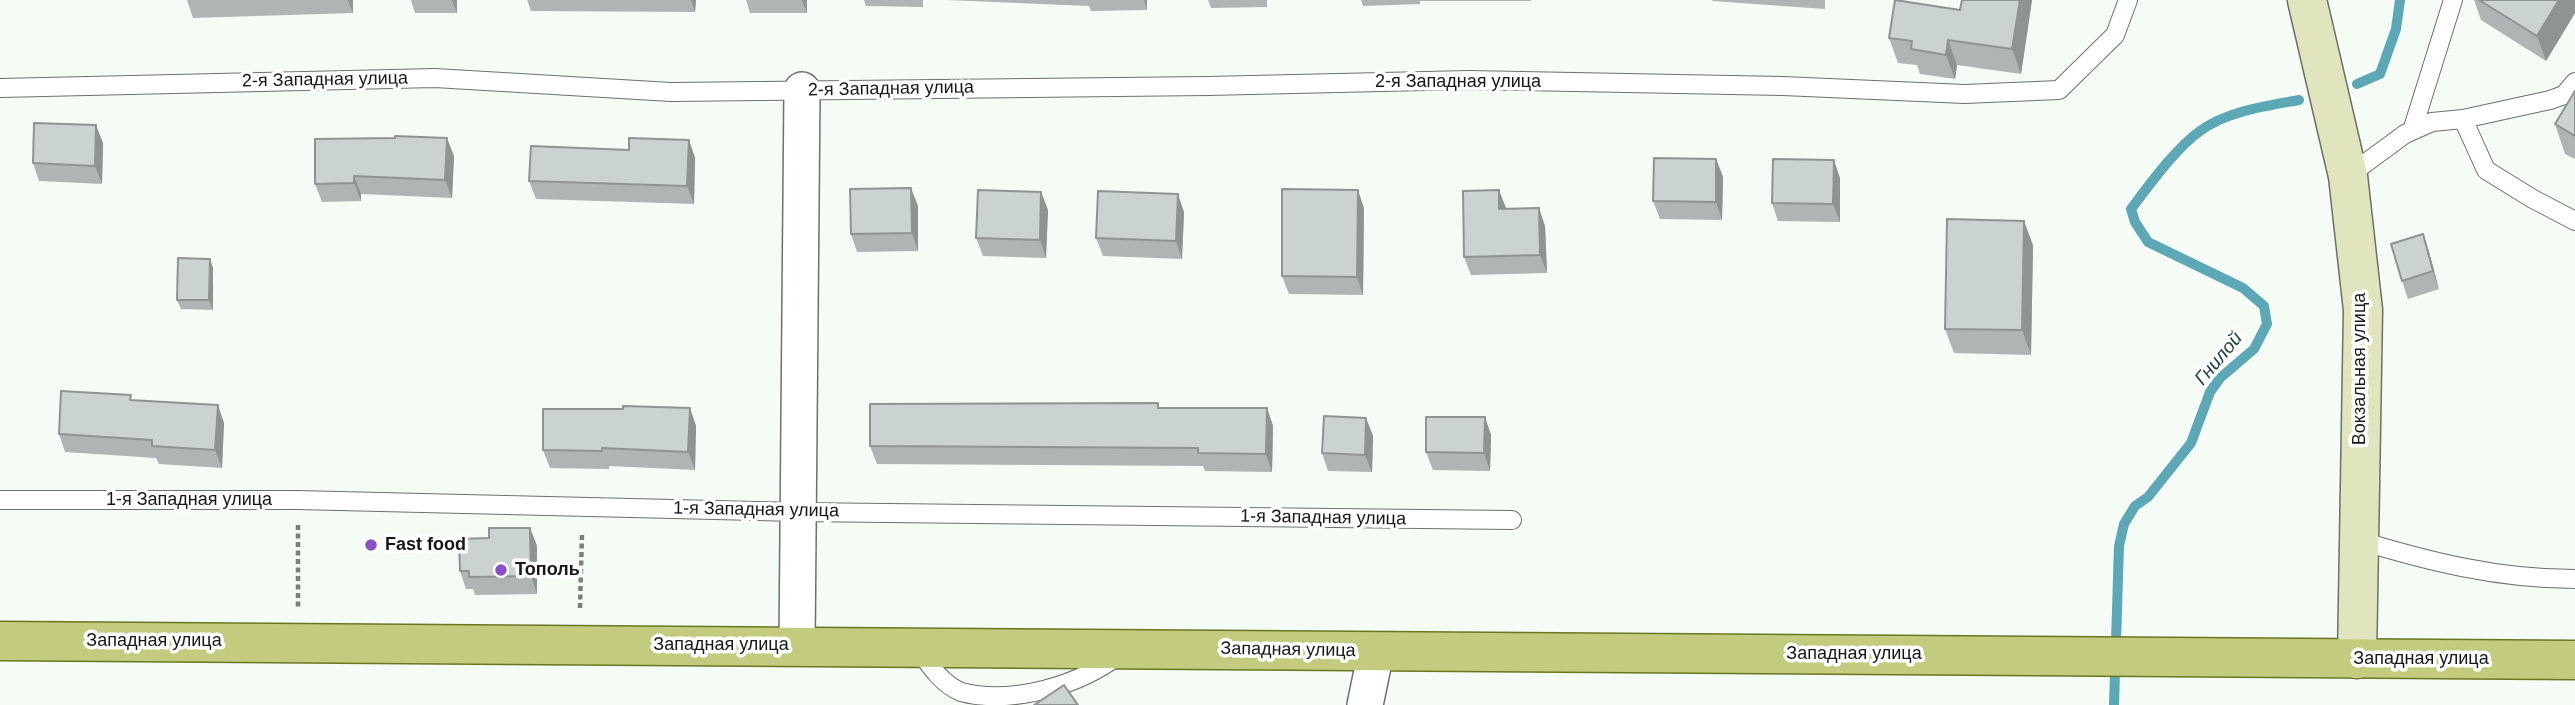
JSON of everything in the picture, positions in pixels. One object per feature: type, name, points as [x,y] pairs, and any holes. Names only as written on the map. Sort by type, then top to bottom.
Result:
[{"type":"main road","name":"Вокзальная улица","points":[[2307,0],[2348,176],[2363,310],[2357,659]]},
{"type":"main road","name":"Западная улица","points":[[0,641],[299,641],[2575,660]]},
{"type":"street","points":[[797,645],[802,90]]},
{"type":"street","points":[[1365,705],[1376,652]]},
{"type":"lane","name":"2-я Западная улица","points":[[0,88],[435,78],[671,92],[1469,80],[1783,86],[1965,94],[2059,90],[2115,36],[2128,0]]},
{"type":"lane","points":[[2412,131],[2453,0]]},
{"type":"lane","points":[[2348,176],[2412,131],[2431,122],[2463,119],[2550,100],[2564,95],[2575,82]]},
{"type":"lane","points":[[2463,119],[2486,170],[2575,221]]},
{"type":"lane","name":"1-я Западная улица","points":[[0,500],[297,500],[798,512],[1513,520]]},
{"type":"lane","points":[[2358,540],[2434,563],[2539,579],[2575,579]]},
{"type":"lane","points":[[917,647],[938,676],[960,692],[993,699],[1021,699],[1068,685],[1102,668],[1127,649]]},
{"type":"path","points":[[297,500],[299,641]]},
{"type":"path","points":[[580,644],[582,506]]},
{"type":"building","points":[[1895,0],[1960,10],[1962,0],[2020,0],[2012,49],[1948,40],[1946,55],[1911,49],[1912,41],[1889,38]]},
{"type":"building","points":[[2479,0],[2559,0],[2537,36]]},
{"type":"building","points":[[2575,91],[2575,136],[2555,124]]},
{"type":"building","points":[[34,123],[96,125],[95,166],[33,163]]},
{"type":"building","points":[[395,136],[447,138],[445,180],[354,176],[354,183],[315,184],[315,139]]},
{"type":"building","points":[[629,138],[689,140],[687,186],[529,181],[531,146],[629,150]]},
{"type":"building","points":[[1654,158],[1716,159],[1716,202],[1653,201]]},
{"type":"building","points":[[1773,159],[1834,160],[1833,204],[1772,203]]},
{"type":"building","points":[[911,188],[912,233],[851,234],[850,189]]},
{"type":"building","points":[[1282,189],[1358,190],[1357,277],[1282,276]]},
{"type":"building","points":[[978,190],[1041,192],[1040,240],[976,238]]},
{"type":"building","points":[[1499,190],[1499,209],[1539,208],[1540,255],[1464,257],[1463,191]]},
{"type":"building","points":[[1098,191],[1178,194],[1176,241],[1096,238]]},
{"type":"building","points":[[1947,219],[2024,221],[2022,330],[1945,329]]},
{"type":"building","points":[[2423,234],[2433,271],[2402,281],[2391,244]]},
{"type":"building","points":[[178,258],[210,259],[209,300],[177,300]]},
{"type":"building","points":[[61,391],[131,395],[130,400],[218,405],[215,450],[152,446],[152,440],[59,434]]},
{"type":"building","points":[[1158,403],[1158,408],[1267,408],[1266,454],[1198,453],[1198,448],[870,446],[870,404]]},
{"type":"building","points":[[623,406],[690,408],[688,452],[602,448],[602,451],[543,450],[543,409],[623,409]]},
{"type":"building","points":[[1324,416],[1366,418],[1365,455],[1322,453]]},
{"type":"building","points":[[1426,417],[1485,417],[1484,453],[1426,452]]},
{"type":"building","points":[[489,528],[530,528],[531,576],[469,577],[469,571],[460,571],[459,539],[489,538]]},
{"type":"building","points":[[1064,685],[1078,705],[1034,705]]},
{"type":"waterway","name":"Гнилой","points":[[2357,84],[2380,74],[2396,29],[2400,0]]},
{"type":"waterway","name":"Гнилой","points":[[2114,705],[2119,546],[2124,524],[2135,506],[2148,497],[2191,443],[2210,392],[2220,378],[2254,349],[2267,324],[2264,306],[2243,288],[2148,242],[2135,222],[2131,209],[2172,157],[2200,131],[2235,114],[2299,100]]},
{"type":"place","name":"Fast food","points":[[371,545]]},
{"type":"place","name":"Тополь","points":[[501,570]]}]
